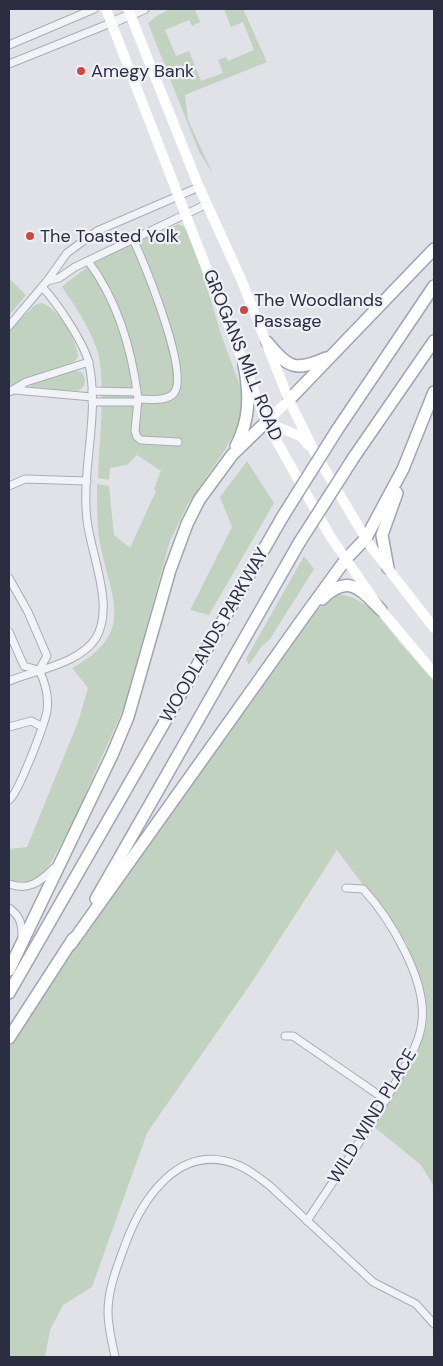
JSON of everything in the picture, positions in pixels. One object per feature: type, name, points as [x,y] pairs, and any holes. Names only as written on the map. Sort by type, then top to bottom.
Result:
[{"type":"main road","name":"GROGANS MILL ROAD","points":[[106,9],[187,213],[266,422],[310,501],[346,559],[381,610],[434,673]]},
{"type":"main road","name":"GROGANS MILL ROAD","points":[[129,12],[199,187],[289,400],[315,454],[366,538],[434,628]]},
{"type":"main road","points":[[232,455],[289,400],[434,249]]},
{"type":"main road","name":"WOODLANDS PARKWAY","points":[[9,993],[283,516],[337,430],[434,286]]},
{"type":"main road","name":"WOODLANDS PARKWAY","points":[[9,1038],[70,944],[299,543],[354,457],[434,341]]},
{"type":"main road","points":[[266,342],[284,362],[300,367],[332,355]]},
{"type":"main road","points":[[9,970],[112,755],[128,717],[170,570],[184,531],[199,500],[232,455],[243,434],[249,397],[244,366]]},
{"type":"main road","points":[[70,944],[346,559],[366,538],[403,469],[434,392]]},
{"type":"main road","points":[[266,422],[302,437],[315,454]]},
{"type":"main road","points":[[388,568],[382,535],[397,494],[403,469]]},
{"type":"main road","points":[[306,614],[338,587],[351,584],[360,588],[381,610]]},
{"type":"street","points":[[9,45],[94,9]]},
{"type":"street","points":[[9,64],[111,22],[129,12],[144,9]]},
{"type":"street","points":[[9,326],[67,253],[97,231],[199,187]]},
{"type":"street","points":[[44,284],[207,204]]},
{"type":"street","points":[[11,391],[163,399],[174,394],[179,385],[169,334],[155,289],[134,239]]},
{"type":"street","points":[[88,261],[112,302],[124,330],[134,364],[137,398],[137,437],[142,440],[178,442]]},
{"type":"street","points":[[9,681],[72,658],[84,650],[95,638],[102,626],[105,611],[104,596],[87,518],[87,481],[92,396],[89,362],[44,284]]},
{"type":"street","points":[[11,391],[26,382],[89,362]]},
{"type":"street","points":[[92,396],[137,398]]},
{"type":"street","points":[[9,486],[26,479],[87,481]]},
{"type":"street","points":[[9,578],[28,612],[47,656],[39,670],[47,695],[47,711],[18,789],[9,800]]},
{"type":"street","points":[[9,632],[24,666],[39,670]]},
{"type":"street","points":[[9,727],[31,721],[41,726]]},
{"type":"street","points":[[9,884],[17,887],[34,886],[60,863]]},
{"type":"street","name":"WILD WIND PLACE","points":[[307,1221],[386,1100],[413,1052],[422,1022],[422,1007],[408,957],[374,900],[363,889],[346,888]]},
{"type":"street","points":[[9,908],[19,917],[22,926],[22,946]]},
{"type":"street","points":[[285,1036],[293,1036],[386,1100]]},
{"type":"street","points":[[115,1357],[108,1311],[112,1284],[129,1233],[139,1210],[162,1181],[186,1165],[221,1161],[237,1165],[252,1173],[373,1282],[416,1304],[434,1324]]},
{"type":"green space","points":[[171,9],[195,9],[200,22],[192,26],[189,20],[165,30],[176,56],[189,51],[201,81],[223,73],[218,60],[226,57],[228,61],[254,50],[243,22],[231,27],[224,9],[243,9],[267,62],[185,95],[188,120],[213,174],[199,152],[148,23],[158,15]]},
{"type":"green space","points":[[178,224],[183,226],[191,235],[221,334],[244,397],[239,424],[225,450],[188,504],[170,541],[124,707],[84,797],[85,801],[45,873],[30,882],[10,881],[9,849],[27,847],[78,722],[88,688],[72,668],[93,654],[106,640],[113,626],[113,595],[99,538],[97,484],[109,486],[114,535],[130,548],[156,491],[154,489],[161,471],[137,455],[127,465],[110,468],[109,480],[98,478],[102,392],[99,359],[89,331],[62,287],[75,276],[102,259]]},
{"type":"green space","points":[[9,278],[26,295],[9,316]]},
{"type":"green space","points":[[40,303],[53,310],[65,325],[74,342],[78,357],[67,365],[9,386],[9,331],[35,305]]},
{"type":"green space","points":[[72,370],[81,372],[84,377],[84,385],[78,391],[31,389],[31,385],[34,383]]},
{"type":"green space","points":[[247,461],[274,503],[209,615],[190,610],[232,527],[220,497]]},
{"type":"green space","points":[[304,556],[314,569],[270,639],[261,647],[249,665],[246,659]]},
{"type":"green space","points":[[340,594],[354,598],[374,610],[434,681],[434,1187],[421,1165],[373,1126],[414,1057],[426,1028],[427,1011],[407,944],[337,850],[254,979],[147,1133],[92,1287],[63,1305],[50,1330],[45,1357],[9,1357],[9,1046],[52,978],[234,723],[317,610]]},
{"type":"place","name":"Amegy Bank","points":[[81,71]]},
{"type":"place","name":"The Toasted Yolk","points":[[30,236]]},
{"type":"place","name":"The Woodlands Passage","points":[[244,310]]}]
